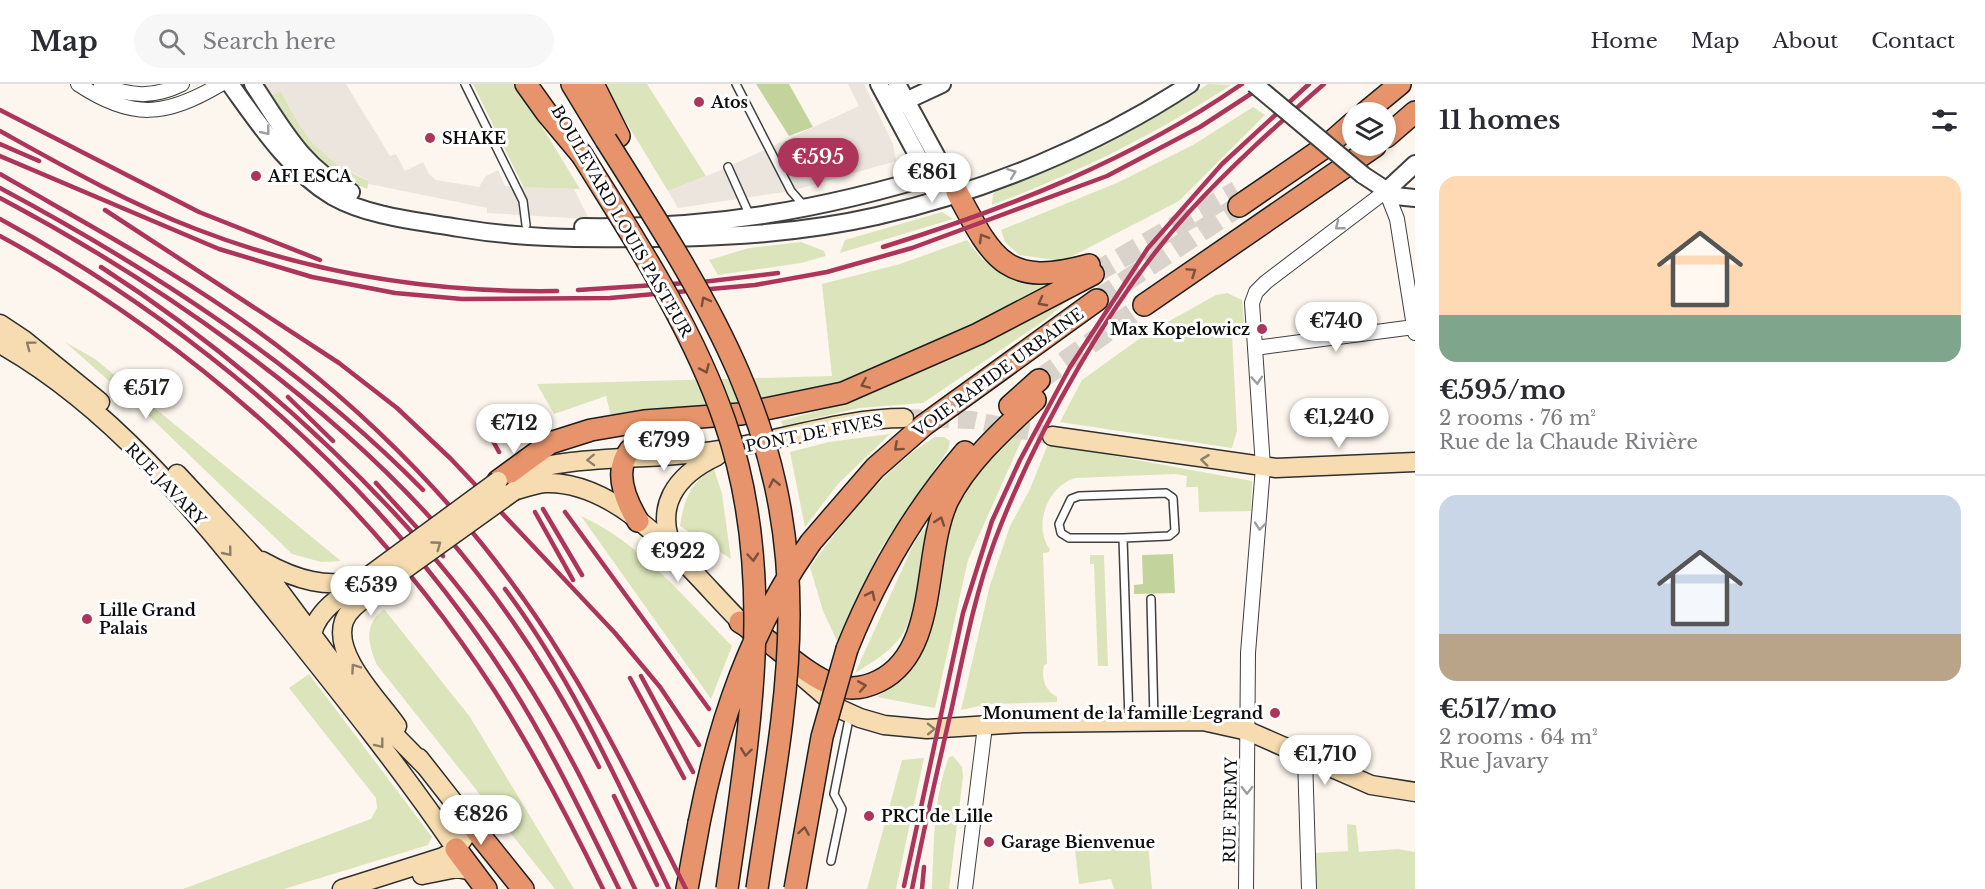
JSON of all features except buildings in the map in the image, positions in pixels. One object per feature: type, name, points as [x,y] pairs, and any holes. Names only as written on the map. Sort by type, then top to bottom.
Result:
[{"type":"highway","points":[[526,84],[546,112],[582,154]]},
{"type":"highway","name":"BOULEVARD LOUIS PASTEUR","points":[[542,84],[651,266],[702,363],[726,422],[746,500],[755,589],[755,657],[748,737],[727,889]]},
{"type":"highway","name":"BOULEVARD LOUIS PASTEUR","points":[[572,84],[613,138],[689,250],[693,277],[725,339],[751,400],[772,473],[785,549],[789,615],[786,671],[757,889]]},
{"type":"highway","points":[[593,84],[613,138]]},
{"type":"highway","points":[[1378,102],[1400,84]]},
{"type":"highway","points":[[1396,128],[1415,112]]},
{"type":"highway","points":[[1238,198],[1342,130]]},
{"type":"highway","points":[[1144,305],[1360,156]]},
{"type":"highway","points":[[638,521],[627,503],[621,485],[626,459],[633,446],[650,436],[741,414],[812,402],[853,389],[999,324],[1091,270],[1042,273],[1014,269],[1007,265],[988,247],[957,192]]},
{"type":"highway","name":"VOIE RAPIDE URBAINE","points":[[687,889],[706,786],[730,700],[767,614],[811,542],[870,474],[924,425],[1097,300]]},
{"type":"highway","name":"VOIE RAPIDE URBAINE","points":[[795,889],[822,737],[848,649],[886,566],[936,486],[1002,413],[1039,380]]},
{"type":"highway","points":[[740,622],[761,633],[815,675],[836,686],[870,685],[892,672],[909,652],[921,623],[935,540],[947,501],[971,466],[1035,400]]},
{"type":"highway","points":[[506,486],[541,449],[578,433],[644,421],[741,414]]},
{"type":"highway","points":[[470,823],[523,889]]},
{"type":"highway","points":[[456,849],[486,889]]},
{"type":"main road","name":"RUE JAVARY","points":[[0,324],[69,376],[139,438],[207,505],[255,558],[290,616]]},
{"type":"main road","name":"RUE JAVARY","points":[[0,344],[52,378],[149,463],[290,616]]},
{"type":"main road","name":"PONT DE FIVES","points":[[506,486],[544,465],[570,460],[626,459],[703,453],[754,445],[858,422],[904,418]]},
{"type":"main road","points":[[1052,436],[1263,467],[1300,469],[1415,462]]},
{"type":"main road","points":[[676,556],[669,540],[666,522],[667,508],[675,486],[694,467],[717,456],[754,445]]},
{"type":"main road","points":[[310,646],[325,610],[369,585],[506,486],[545,483],[568,486],[603,497],[638,521],[676,556],[740,622],[832,703],[850,714],[899,728],[1154,720],[1203,721],[1248,731],[1371,785],[1415,792]]},
{"type":"main road","name":"RUE JAVARY","points":[[255,558],[303,580],[324,584],[352,582],[369,585]]},
{"type":"main road","points":[[342,889],[443,856],[456,849],[465,837],[470,823],[426,767],[347,656],[342,633],[344,621],[369,585]]},
{"type":"main road","points":[[290,616],[294,628],[310,646],[426,767]]},
{"type":"main road","points":[[310,646],[327,630],[344,621]]},
{"type":"main road","points":[[310,646],[456,849]]},
{"type":"main road","points":[[375,889],[447,869],[464,867],[473,871]]},
{"type":"street","points":[[78,84],[112,104],[140,110],[172,105],[221,84]]},
{"type":"street","points":[[101,84],[121,92],[143,95],[162,93],[182,84]]},
{"type":"street","points":[[230,84],[294,165],[323,190],[354,206],[447,226],[538,237],[728,236],[805,228],[865,218],[957,192],[1101,136],[1190,84]]},
{"type":"street","points":[[253,84],[287,138],[306,162],[340,187],[364,197],[397,206],[472,220],[526,225],[646,226],[750,218],[806,209],[937,175]]},
{"type":"street","points":[[879,84],[899,104],[937,175],[957,192]]},
{"type":"street","points":[[897,84],[899,104]]},
{"type":"street","points":[[899,104],[942,84]]},
{"type":"street","points":[[1254,84],[1386,192],[1399,198],[1415,198]]},
{"type":"street","points":[[1386,192],[1415,164]]},
{"type":"street","points":[[1255,348],[1415,330],[1396,219],[1386,192]]},
{"type":"street","name":"RUE FREMY","points":[[1246,889],[1248,643],[1263,467],[1252,308],[1256,292],[1386,192]]},
{"type":"street","points":[[965,889],[985,726]]},
{"type":"street","points":[[1305,757],[1309,889]]},
{"type":"lane","points":[[465,84],[523,201],[526,225]]},
{"type":"lane","points":[[736,84],[791,191],[806,209]]},
{"type":"lane","points":[[728,167],[750,218],[742,228],[728,236]]},
{"type":"lane","points":[[1166,492],[1173,498],[1175,531],[1169,536],[1123,538],[1068,538],[1061,533],[1059,524],[1071,499],[1079,496],[1166,492]]},
{"type":"lane","points":[[1123,538],[1129,721]]},
{"type":"lane","points":[[1151,599],[1154,720]]},
{"type":"lane","points":[[831,861],[842,809],[834,794],[850,714]]},
{"type":"green space","points":[[473,84],[516,84],[580,189],[524,188]]},
{"type":"green space","points":[[607,84],[647,84],[706,176],[668,191],[617,107]]},
{"type":"green space","points":[[756,84],[789,84],[813,127],[789,136]]},
{"type":"green space","points":[[1208,84],[1231,85],[1173,121],[1115,152],[1055,180],[992,205],[993,194],[998,189],[1106,142],[1158,115]]},
{"type":"green space","points":[[281,91],[306,134],[338,164],[369,181],[367,189],[335,172],[311,151],[291,126],[272,95]]},
{"type":"green space","points":[[1253,107],[1265,115],[1179,201],[1063,261],[1019,255],[1005,242],[1001,230],[1119,182],[1193,145]]},
{"type":"green space","points":[[942,212],[953,219],[840,253],[845,240]]},
{"type":"green space","points":[[967,240],[982,259],[1018,282],[1063,283],[851,380],[775,400],[611,416],[606,396],[554,414],[537,384],[832,376],[822,284],[900,264]]},
{"type":"green space","points":[[801,242],[824,251],[826,256],[801,263],[718,275],[709,260],[749,248]]},
{"type":"green space","points":[[1227,293],[1242,300],[1245,333],[1232,335],[1237,431],[1232,448],[1060,422],[1082,380],[1146,334],[1216,295]]},
{"type":"green space","points":[[1067,301],[1045,320],[923,403],[859,408],[783,426],[781,421],[844,404],[954,358]]},
{"type":"green space","points":[[65,342],[95,359],[341,561],[321,562],[292,554],[150,417]]},
{"type":"green space","points":[[704,434],[707,442],[686,445],[654,443]]},
{"type":"green space","points":[[890,434],[838,484],[805,527],[790,452],[829,442]]},
{"type":"green space","points":[[1011,436],[1022,439],[968,560],[935,708],[877,697],[906,672],[925,643],[937,610],[948,535],[958,502],[978,472]]},
{"type":"green space","points":[[935,437],[944,437],[950,441],[948,450],[881,548],[838,643],[823,611],[810,567],[866,496],[899,463]]},
{"type":"green space","points":[[1048,444],[1252,481],[1251,511],[1199,512],[1198,487],[1186,487],[1187,476],[1175,474],[1076,478],[1066,482],[1051,497],[1043,518],[1045,540],[1050,549],[1049,552],[1043,553],[1047,664],[1044,665],[1043,675],[1045,684],[1057,697],[1057,702],[989,704],[961,710],[990,585],[1010,526],[1030,489]]},
{"type":"green space","points":[[714,469],[722,494],[731,559],[680,526],[686,500],[694,486]]},
{"type":"green space","points":[[581,516],[603,527],[643,557],[732,646],[711,699]]},
{"type":"green space","points":[[930,522],[907,626],[887,652],[855,673],[915,541]]},
{"type":"green space","points":[[1173,554],[1175,593],[1134,594],[1134,585],[1143,584],[1142,555]]},
{"type":"green space","points":[[1090,555],[1104,555],[1108,666],[1098,666],[1094,564],[1090,564]]},
{"type":"green space","points":[[384,609],[470,717],[574,889],[555,889],[377,665],[371,650],[369,635],[377,615]]},
{"type":"green space","points":[[309,674],[432,837],[428,845],[284,889],[183,889],[371,819],[377,808],[376,798],[289,688]]},
{"type":"green space","points":[[953,756],[962,767],[963,777],[949,889],[932,889],[937,805],[944,772],[949,757]]},
{"type":"green space","points":[[924,758],[896,889],[867,889],[902,760]]},
{"type":"green space","points":[[1347,824],[1356,825],[1359,852],[1398,849],[1415,852],[1415,889],[1315,889],[1313,853],[1348,851]]},
{"type":"green space","points":[[1148,844],[1152,889],[1114,889],[1111,879],[1079,884],[1075,850]]},
{"type":"shaded area","points":[[264,84],[346,84],[390,156],[396,154],[405,171],[423,162],[429,174],[436,180],[479,187],[486,176],[498,170],[505,186],[574,189],[589,219],[487,213],[487,208],[369,184],[368,180],[337,165],[312,143],[299,125],[281,91],[272,95]]},
{"type":"shaded area","points":[[848,84],[864,84],[893,144],[896,161],[791,191],[678,208],[668,191],[721,170],[859,106]]},
{"type":"tunnel","points":[[1093,274],[1237,191]]},
{"type":"tunnel","points":[[1097,300],[1239,206]]},
{"type":"tunnel","points":[[1039,380],[1144,305]]},
{"type":"tunnel","points":[[904,418],[972,420],[1052,436]]},
{"type":"railway","points":[[883,247],[977,216],[1113,159],[1157,136],[1242,84]]},
{"type":"railway","points":[[0,156],[219,249],[312,277],[395,293],[462,299],[610,298],[755,285],[827,272],[912,248],[1107,176],[1200,127],[1266,84]]},
{"type":"railway","points":[[904,886],[963,613],[992,521],[1020,460],[1070,367],[1148,248],[1222,164],[1309,84]]},
{"type":"railway","points":[[912,889],[976,602],[995,540],[1031,456],[1104,325],[1160,246],[1221,178],[1324,84]]},
{"type":"railway","points":[[0,110],[199,212],[320,260]]},
{"type":"railway","points":[[0,131],[146,208],[240,245],[284,258],[373,278],[418,284],[510,291],[557,291]]},
{"type":"railway","points":[[0,144],[39,161]]},
{"type":"railway","points":[[0,174],[147,258],[232,313],[328,386],[416,469],[495,561],[531,609],[564,660],[613,744],[686,889]]},
{"type":"railway","points":[[0,188],[113,252],[223,323],[327,402],[423,490]]},
{"type":"railway","points":[[0,198],[118,266],[237,346],[347,436],[398,484],[444,533],[509,616],[566,705],[599,767]]},
{"type":"railway","points":[[105,210],[339,363],[397,408],[451,459],[615,633],[660,687],[699,745]]},
{"type":"railway","points":[[0,219],[75,262],[147,310],[216,361],[282,417],[344,477],[403,540],[457,608],[523,704],[580,809],[619,889]]},
{"type":"railway","points":[[0,236],[73,278],[143,326],[210,377],[275,432],[336,492],[393,554],[446,621],[494,690],[552,788],[603,889]]},
{"type":"railway","points":[[101,267],[218,351],[275,398],[331,449],[434,557],[479,614],[536,698],[581,779],[635,889]]},
{"type":"railway","points":[[578,290],[702,282],[778,273]]},
{"type":"railway","points":[[288,397],[333,441]]},
{"type":"railway","points":[[500,414],[517,440]]},
{"type":"railway","points":[[483,423],[499,452]]},
{"type":"railway","points":[[376,483],[443,556]]},
{"type":"railway","points":[[543,509],[582,575]]},
{"type":"railway","points":[[535,512],[573,580]]},
{"type":"railway","points":[[565,512],[709,709]]},
{"type":"railway","points":[[505,589],[530,624],[574,697],[614,773],[669,889]]},
{"type":"railway","points":[[641,676],[693,772]]},
{"type":"railway","points":[[630,678],[684,778]]},
{"type":"railway","points":[[614,796],[657,885]]},
{"type":"railway","points":[[922,889],[924,867]]},
{"type":"place","name":"Atos","points":[[699,102]]},
{"type":"place","name":"SHAKE","points":[[430,138]]},
{"type":"place","name":"AFI ESCA","points":[[256,176]]},
{"type":"place","name":"Max Kopelowicz","points":[[1262,329]]},
{"type":"place","name":"Lille Grand Palais","points":[[87,619]]},
{"type":"place","name":"Monument de la famille Legrand","points":[[1275,713]]},
{"type":"place","name":"PRCI de Lille","points":[[869,816]]},
{"type":"place","name":"Garage Bienvenue","points":[[989,842]]}]
